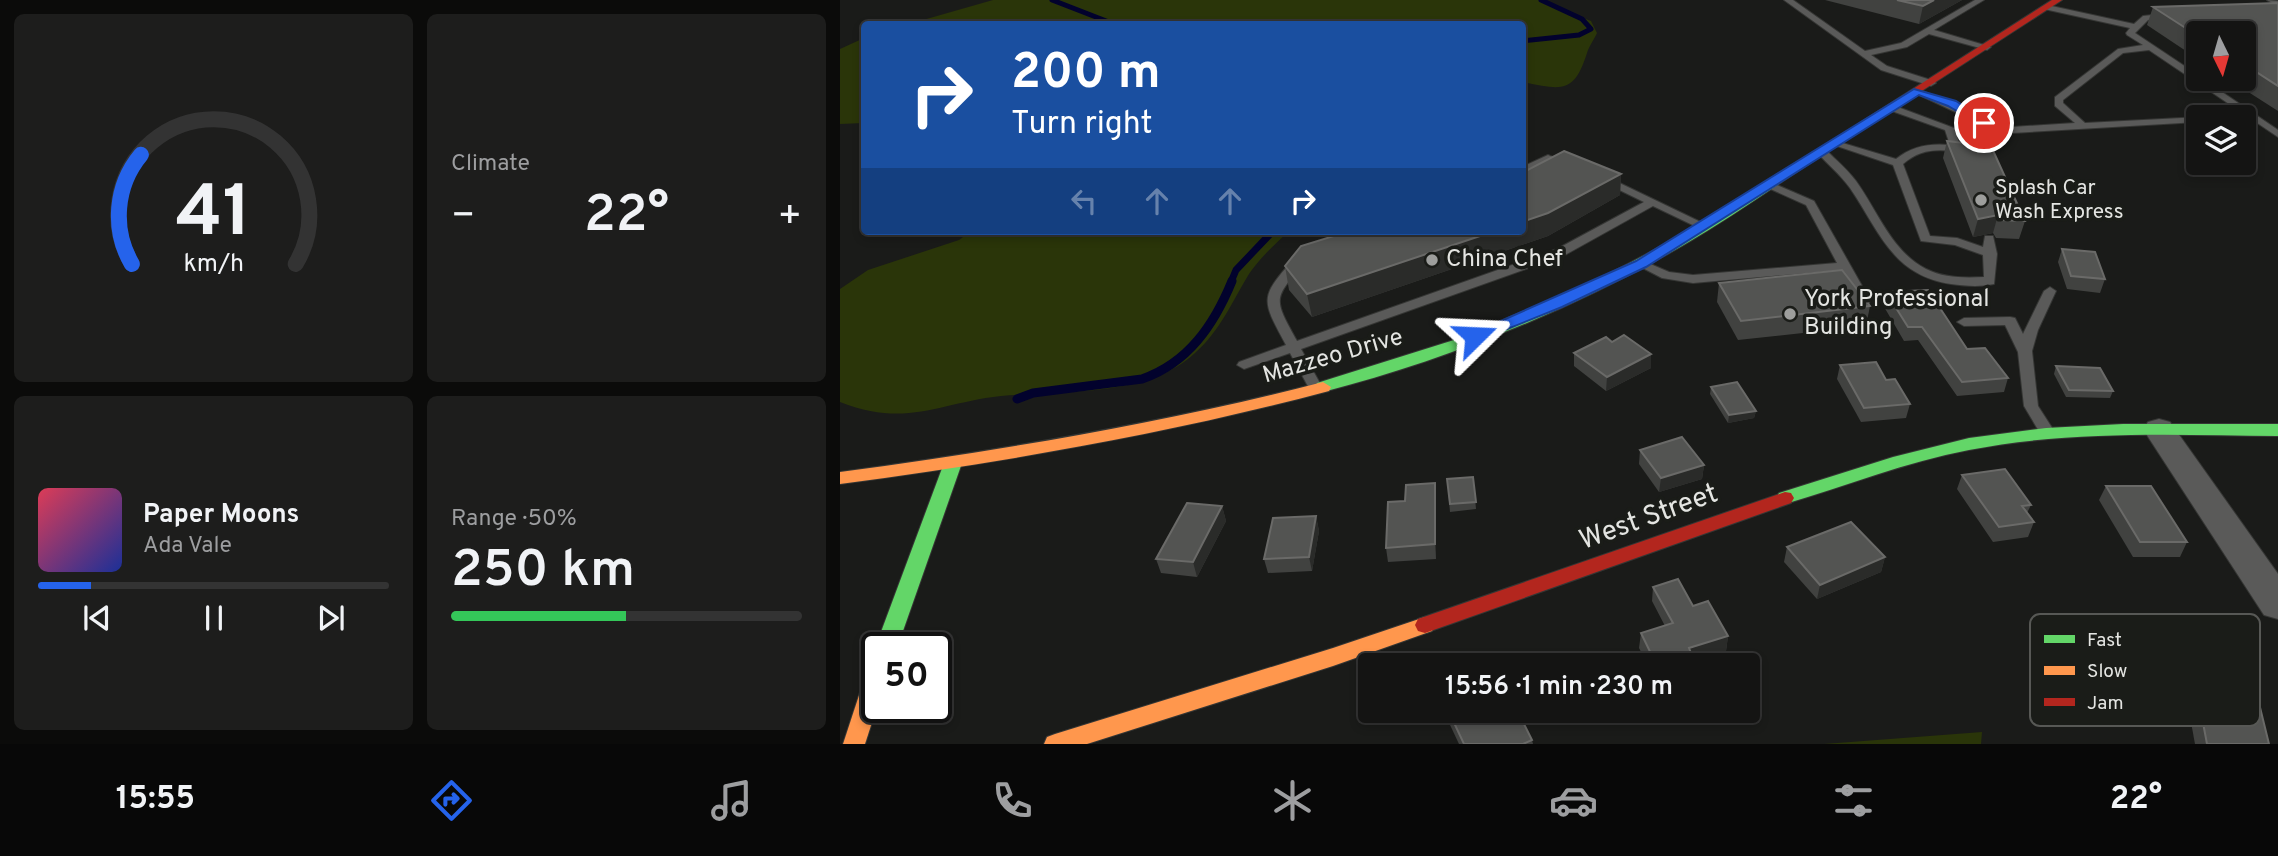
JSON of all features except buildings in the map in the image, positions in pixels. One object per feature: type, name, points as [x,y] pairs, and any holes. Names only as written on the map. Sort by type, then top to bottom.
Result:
[{"type":"main road","name":"Mazzeo Drive","points":[[840,478],[953,463],[1148,429],[1315,387],[1429,352],[1516,321],[1641,264],[1705,227],[2053,3]]},
{"type":"main road","name":"West Street","points":[[1055,744],[1390,638],[1867,470],[1945,448],[2048,434],[2159,429],[2278,430]]},
{"type":"main road","points":[[892,632],[953,463]]},
{"type":"main road","points":[[854,744],[861,723]]},
{"type":"street","points":[[2159,429],[2278,604]]},
{"type":"lane","points":[[1787,0],[1888,70],[1925,87],[1984,123],[2004,129],[2028,131],[2081,124],[2186,120]]},
{"type":"lane","points":[[1863,54],[1898,47],[1980,0]]},
{"type":"lane","points":[[2271,0],[2278,4]]},
{"type":"lane","points":[[2053,3],[2138,24]]},
{"type":"lane","points":[[2264,12],[2278,12]]},
{"type":"lane","points":[[2184,15],[2157,16],[2138,24],[2131,34],[2236,105]]},
{"type":"lane","points":[[1927,31],[1987,47]]},
{"type":"lane","points":[[2081,124],[2060,106],[2057,99],[2121,51],[2149,47]]},
{"type":"lane","points":[[1892,108],[1949,128],[1957,152],[1931,146],[1910,153],[1898,163]]},
{"type":"lane","points":[[2256,119],[2278,134]]},
{"type":"lane","points":[[1829,148],[1898,163]]},
{"type":"lane","points":[[1829,148],[1899,257],[1916,268],[1936,278],[1990,281],[1989,238]]},
{"type":"lane","points":[[1526,169],[1548,158],[1574,167]]},
{"type":"lane","points":[[1898,163],[1926,239],[1957,242],[1991,254]]},
{"type":"lane","points":[[1587,172],[1705,227]]},
{"type":"lane","points":[[1770,185],[1810,203],[1864,300]]},
{"type":"lane","points":[[1244,365],[1561,252],[1653,202]]},
{"type":"lane","points":[[1309,250],[1276,288],[1271,300],[1315,387]]},
{"type":"lane","points":[[1641,264],[1666,275],[1693,279],[1843,266]]},
{"type":"lane","points":[[2025,352],[2031,330],[2050,291]]},
{"type":"lane","points":[[1964,322],[2010,321],[2025,352],[2031,406],[2048,434]]},
{"type":"green space","points":[[993,0],[1546,0],[1552,6],[1591,21],[1597,33],[1577,76],[1565,86],[1548,87],[1526,83],[1526,21],[920,21]]},
{"type":"green space","points":[[861,39],[861,123],[840,124],[840,49]]},
{"type":"green space","points":[[966,235],[1285,235],[1253,268],[1219,326],[1204,344],[1175,368],[1153,378],[1103,389],[1001,396],[904,413],[885,413],[840,402],[840,289],[868,270],[959,240]]},
{"type":"green space","points":[[1982,732],[1981,744],[1824,744]]},
{"type":"waterway","points":[[1052,0],[1106,21]]},
{"type":"waterway","points":[[1526,41],[1579,35],[1591,29],[1582,19],[1541,0]]},
{"type":"waterway","points":[[1231,282],[1236,270],[1269,235]]},
{"type":"waterway","points":[[1017,399],[1033,393],[1142,379],[1158,372],[1186,353],[1198,340],[1217,313],[1232,281]]},
{"type":"traffic: fast","points":[[1323,387],[1460,343],[1593,288],[1678,243],[1808,160]]},
{"type":"traffic: fast","points":[[1785,498],[1922,455],[2007,438],[2084,431],[2278,430]]},
{"type":"traffic: fast","points":[[892,632],[953,463]]},
{"type":"traffic: slow","points":[[840,478],[1083,442],[1203,417],[1323,387]]},
{"type":"traffic: slow","points":[[1055,744],[1333,657],[1425,625]]},
{"type":"traffic: slow","points":[[854,744],[861,723]]},
{"type":"traffic: jam","points":[[1808,160],[2058,0]]},
{"type":"traffic: jam","points":[[1425,625],[1785,498]]},
{"type":"place","name":"Splash Car Wash Express","points":[[1981,200]]},
{"type":"place","name":"China Chef","points":[[1432,260]]},
{"type":"place","name":"York Professional Building","points":[[1790,314]]},
{"type":"route","points":[[1475,336],[1557,304],[1641,264],[1705,227],[1918,92],[1952,103],[1984,123]]}]
